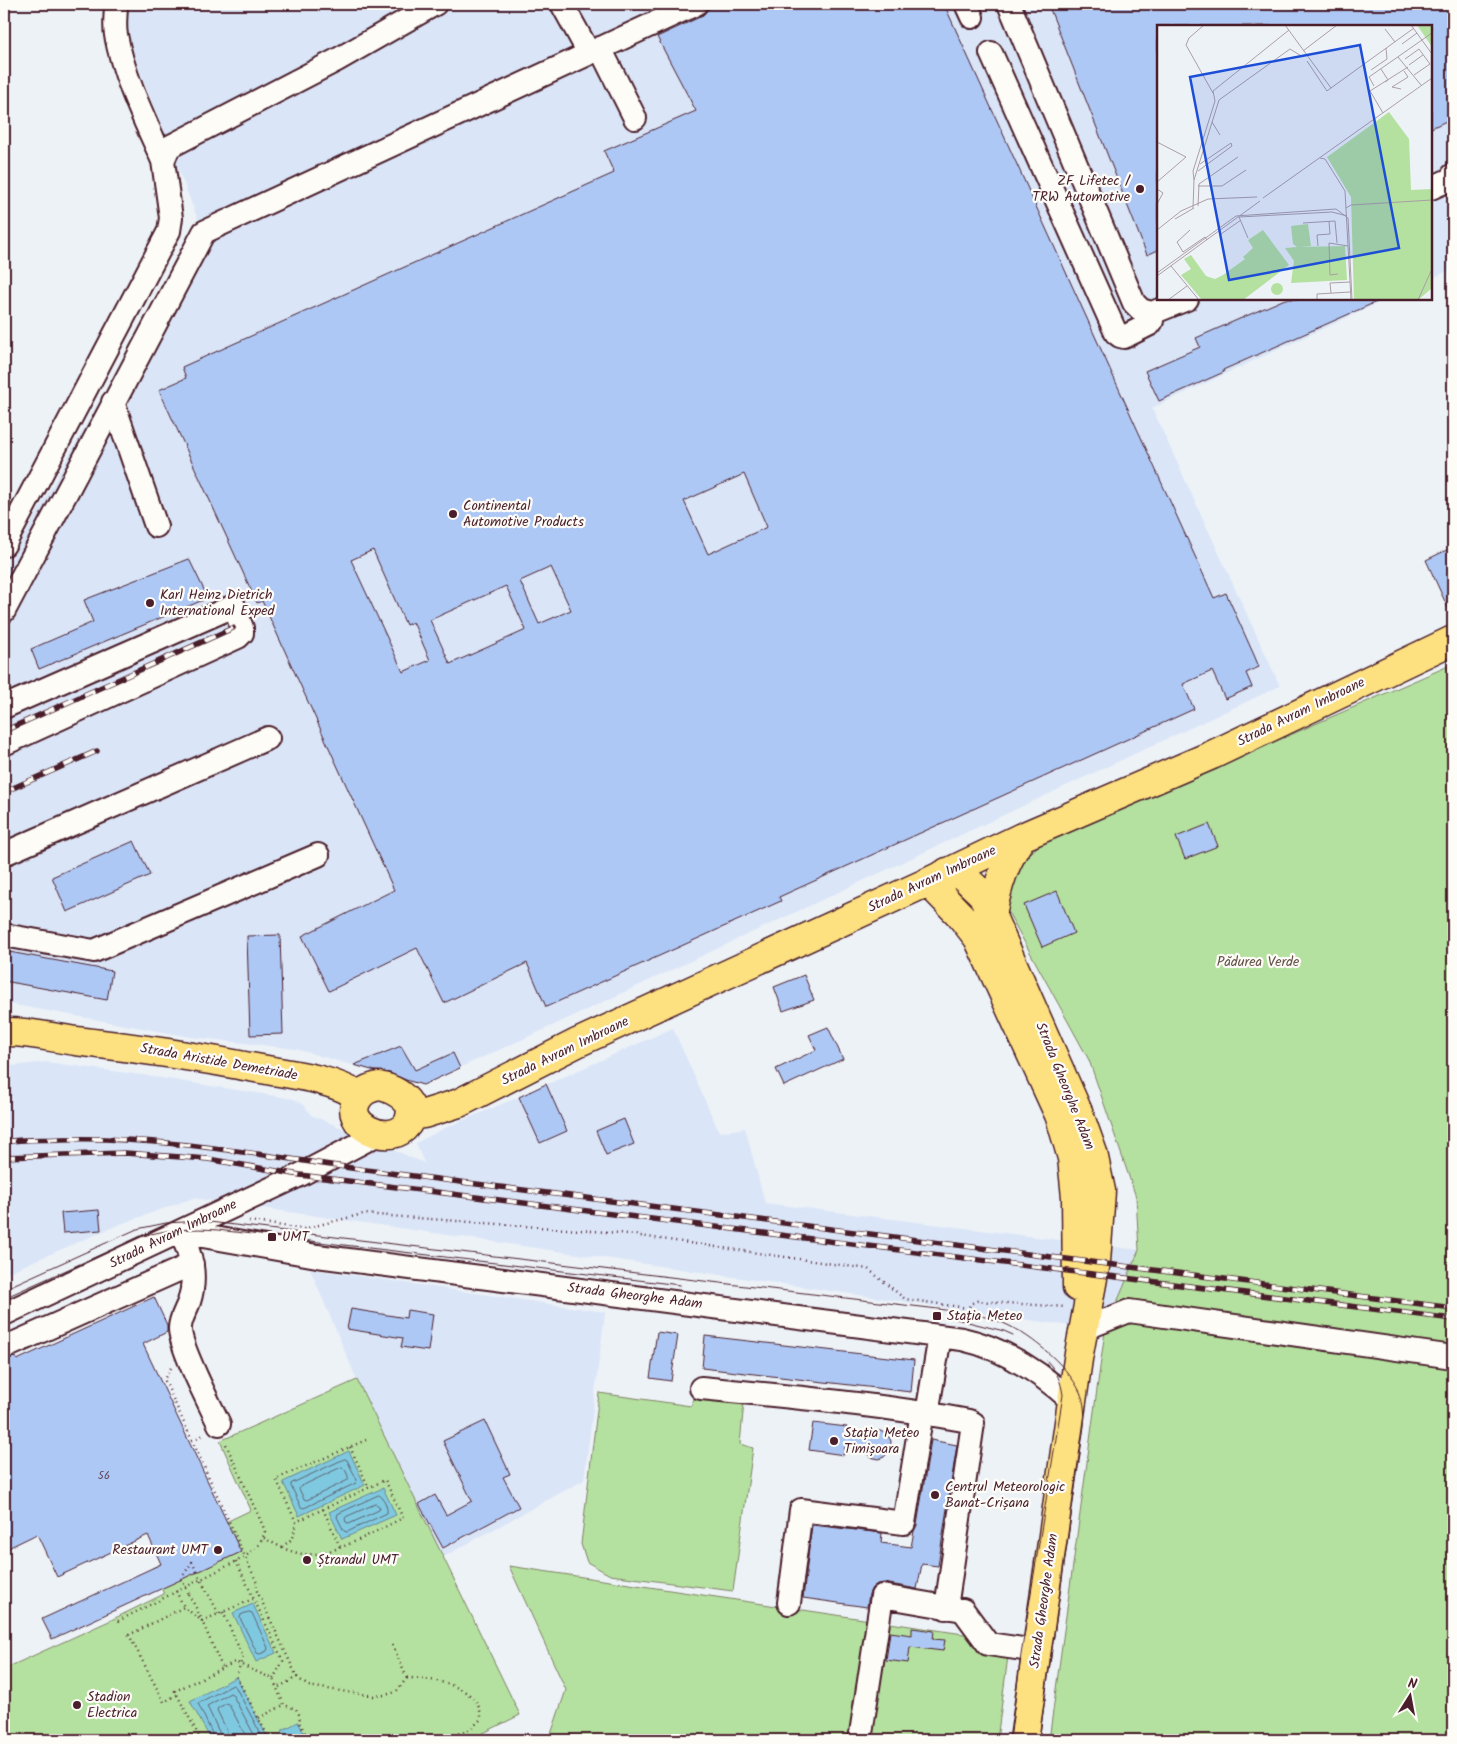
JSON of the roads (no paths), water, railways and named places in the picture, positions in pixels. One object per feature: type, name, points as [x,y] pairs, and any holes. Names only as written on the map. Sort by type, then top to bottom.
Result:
[{"type":"main road","name":"Strada Avram Imbroane","points":[[410,1116],[424,1114],[459,1103],[577,1043],[1022,837],[1212,754],[1453,640]]},
{"type":"main road","points":[[992,916],[997,890],[1009,856],[1022,837]]},
{"type":"main road","name":"Strada Gheorghe Adam","points":[[1024,1740],[1078,1359],[1081,1318],[1076,1196],[1072,1158],[1060,1117],[978,938],[960,915],[937,877],[963,876],[982,894],[1079,1114],[1093,1154],[1101,1191],[1096,1262],[1081,1318]]},
{"type":"main road","name":"Strada Aristide Demetriade","points":[[4,1032],[16,1031],[75,1041],[109,1044],[210,1060],[336,1084],[347,1089],[365,1117]]},
{"type":"main road","name":"Strada Aristide Demetriade","points":[[4,1050],[75,1041]]},
{"type":"main road","points":[[372,1087],[389,1088],[406,1099],[410,1106],[410,1116],[407,1124],[402,1130],[390,1134],[365,1117],[365,1090],[372,1087]]},
{"type":"street","points":[[4,544],[169,231],[171,218],[163,161],[136,100],[123,64],[116,33],[116,4]]},
{"type":"street","points":[[163,161],[169,147],[337,60],[435,4]]},
{"type":"street","points":[[562,4],[636,118]]},
{"type":"street","points":[[4,611],[204,232],[696,4]]},
{"type":"street","points":[[1010,4],[1134,303],[1141,310],[1152,314],[1185,300]]},
{"type":"street","points":[[991,53],[1116,332],[1120,336],[1124,336],[1150,324],[1152,314]]},
{"type":"street","points":[[1432,188],[1451,179],[1453,176]]},
{"type":"street","points":[[113,402],[156,526]]},
{"type":"street","points":[[4,706],[234,606],[242,628],[242,633],[238,637],[4,744]]},
{"type":"street","points":[[4,854],[268,738]]},
{"type":"street","points":[[4,935],[94,951],[318,855]]},
{"type":"street","name":"Strada Avram Imbroane","points":[[4,1314],[300,1175],[341,1152],[365,1117]]},
{"type":"street","points":[[180,1232],[190,1251],[192,1264],[192,1287],[180,1328],[185,1350],[219,1424]]},
{"type":"street","name":"Strada Gheorghe Adam","points":[[180,1232],[317,1256],[656,1298],[980,1342],[1001,1350],[1045,1379],[1072,1402]]},
{"type":"street","points":[[8,1346],[192,1264]]},
{"type":"street","points":[[1081,1318],[1129,1311],[1453,1357]]},
{"type":"street","points":[[789,1602],[801,1510],[904,1523],[929,1402],[951,1337]]},
{"type":"street","points":[[701,1388],[878,1405],[972,1423],[946,1608]]},
{"type":"street","points":[[860,1740],[882,1596],[963,1610],[988,1644],[1037,1651]]},
{"type":"water","points":[[349,1451],[365,1485],[299,1516],[283,1482]]},
{"type":"water","points":[[383,1488],[396,1515],[342,1539],[329,1512]]},
{"type":"water","points":[[253,1604],[276,1653],[256,1662],[233,1613]]},
{"type":"water","points":[[236,1677],[269,1740],[211,1740],[190,1701]]},
{"type":"water","points":[[298,1722],[308,1740],[287,1740],[281,1731]]},
{"type":"tram line","points":[[4,1289],[137,1229],[166,1223],[201,1221],[938,1309],[998,1321],[1033,1340],[1066,1370],[1080,1392],[1084,1409],[1084,1426],[1039,1740]]},
{"type":"tram line","points":[[4,1298],[140,1237],[159,1232],[188,1229],[218,1230],[680,1285]]},
{"type":"tram line","points":[[956,1319],[1013,1335]]},
{"type":"tram line","points":[[1010,1740],[1021,1655],[1063,1395],[1058,1377],[1047,1361]]},
{"type":"railway","points":[[4,731],[233,628]]},
{"type":"railway","points":[[4,792],[97,751]]},
{"type":"railway","points":[[4,1142],[18,1140],[99,1139],[214,1148],[366,1170],[1453,1308]]},
{"type":"railway","points":[[4,1157],[125,1153],[208,1159],[300,1175],[1453,1319]]},
{"type":"place","name":"ZF Lifetec / TRW Automotive","points":[[1140,189]]},
{"type":"place","name":"Continental Automotive Products","points":[[453,514]]},
{"type":"place","name":"Karl Heinz Dietrich International Exped","points":[[150,603]]},
{"type":"place","name":"UMT","points":[[272,1237]]},
{"type":"place","name":"Stația Meteo","points":[[937,1316]]},
{"type":"place","name":"Stația Meteo Timișoara","points":[[834,1441]]},
{"type":"place","name":"Centrul Meteorologic Banat-Crișana","points":[[935,1495]]},
{"type":"place","name":"Restaurant UMT","points":[[218,1550]]},
{"type":"place","name":"Ștrandul UMT","points":[[307,1560]]},
{"type":"place","name":"Stadion Electrica","points":[[77,1705]]},
{"type":"park label","name":"Pădurea Verde","points":[[1258,962]]}]
